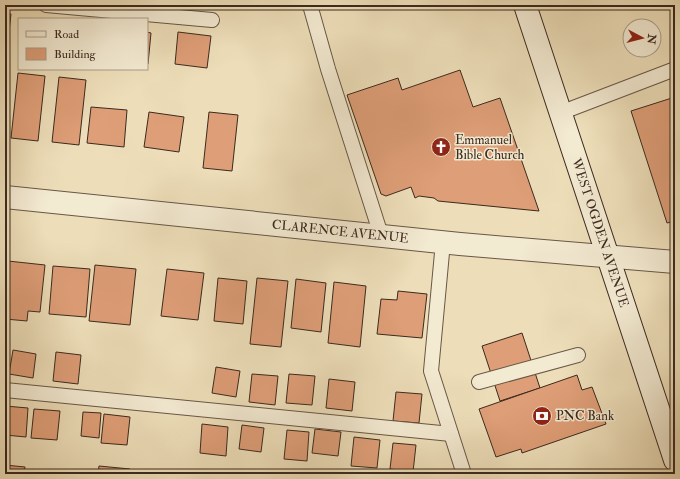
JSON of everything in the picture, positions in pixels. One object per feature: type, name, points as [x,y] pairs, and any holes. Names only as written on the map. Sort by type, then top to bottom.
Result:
[{"type":"street","name":"WEST OGDEN AVENUE","points":[[525,5],[675,460]]},
{"type":"street","name":"CLARENCE AVENUE","points":[[5,197],[381,236],[675,262]]},
{"type":"lane","points":[[46,5],[212,20]]},
{"type":"lane","points":[[310,5],[328,69],[381,236]]},
{"type":"lane","points":[[560,113],[675,69]]},
{"type":"lane","points":[[443,242],[431,371],[464,474]]},
{"type":"lane","points":[[479,382],[578,355]]},
{"type":"lane","points":[[5,390],[451,434]]},
{"type":"building","points":[[5,14],[11,14],[8,40],[5,39]]},
{"type":"building","points":[[148,32],[151,33],[148,64]]},
{"type":"building","points":[[178,32],[211,36],[207,68],[175,64]]},
{"type":"building","name":"Emmanuel Bible Church","points":[[460,70],[473,107],[500,98],[539,211],[438,201],[434,198],[419,196],[415,198],[411,187],[386,196],[381,194],[347,95],[398,78],[402,90]]},
{"type":"building","points":[[18,73],[45,76],[38,141],[11,138]]},
{"type":"building","points":[[59,77],[86,80],[79,145],[52,142]]},
{"type":"building","points":[[675,97],[675,221],[667,223],[631,111]]},
{"type":"building","points":[[91,107],[127,110],[124,147],[87,143]]},
{"type":"building","points":[[149,112],[184,117],[179,152],[144,147]]},
{"type":"building","points":[[209,112],[238,115],[232,171],[203,168]]},
{"type":"building","points":[[8,261],[45,265],[40,312],[28,311],[27,321],[5,319],[5,285]]},
{"type":"building","points":[[95,265],[136,269],[130,325],[89,321]]},
{"type":"building","points":[[53,266],[90,269],[86,317],[49,314]]},
{"type":"building","points":[[167,269],[204,273],[198,320],[161,316]]},
{"type":"building","points":[[218,278],[247,281],[243,324],[214,321]]},
{"type":"building","points":[[257,278],[288,281],[281,347],[250,344]]},
{"type":"building","points":[[296,279],[326,283],[321,332],[291,328]]},
{"type":"building","points":[[334,282],[366,286],[360,347],[328,343]]},
{"type":"building","points":[[398,291],[427,294],[422,338],[377,334],[381,299],[397,300]]},
{"type":"building","points":[[522,333],[540,388],[500,401],[482,346]]},
{"type":"building","points":[[13,350],[36,354],[33,378],[9,374]]},
{"type":"building","points":[[56,352],[81,355],[78,384],[53,381]]},
{"type":"building","points":[[216,367],[240,371],[236,397],[212,393]]},
{"type":"building","points":[[252,374],[278,376],[275,405],[249,402]]},
{"type":"building","points":[[289,374],[315,376],[312,405],[286,403]]},
{"type":"building","name":"PNC Bank","points":[[577,375],[582,390],[592,387],[606,424],[522,453],[521,449],[496,457],[479,409]]},
{"type":"building","points":[[329,379],[355,382],[352,411],[326,408]]},
{"type":"building","points":[[396,392],[422,394],[419,423],[393,421]]},
{"type":"building","points":[[5,406],[28,408],[26,437],[5,435]]},
{"type":"building","points":[[34,409],[60,411],[57,440],[31,438]]},
{"type":"building","points":[[83,412],[101,413],[99,438],[81,436]]},
{"type":"building","points":[[104,414],[130,417],[127,445],[101,443]]},
{"type":"building","points":[[202,424],[228,427],[226,456],[200,453]]},
{"type":"building","points":[[242,425],[264,428],[261,452],[239,449]]},
{"type":"building","points":[[315,429],[341,432],[338,456],[312,453]]},
{"type":"building","points":[[287,430],[309,432],[307,461],[284,459]]},
{"type":"building","points":[[354,437],[380,440],[377,468],[351,466]]},
{"type":"building","points":[[393,443],[416,445],[413,472],[390,469]]},
{"type":"building","points":[[5,465],[25,467],[24,474],[5,474]]},
{"type":"building","points":[[99,466],[130,469],[129,474],[98,474]]},
{"type":"building","points":[[159,472],[178,474],[159,474]]},
{"type":"place","name":"Emmanuel Bible Church","points":[[441,147]]},
{"type":"place","name":"PNC Bank","points":[[542,416]]}]
